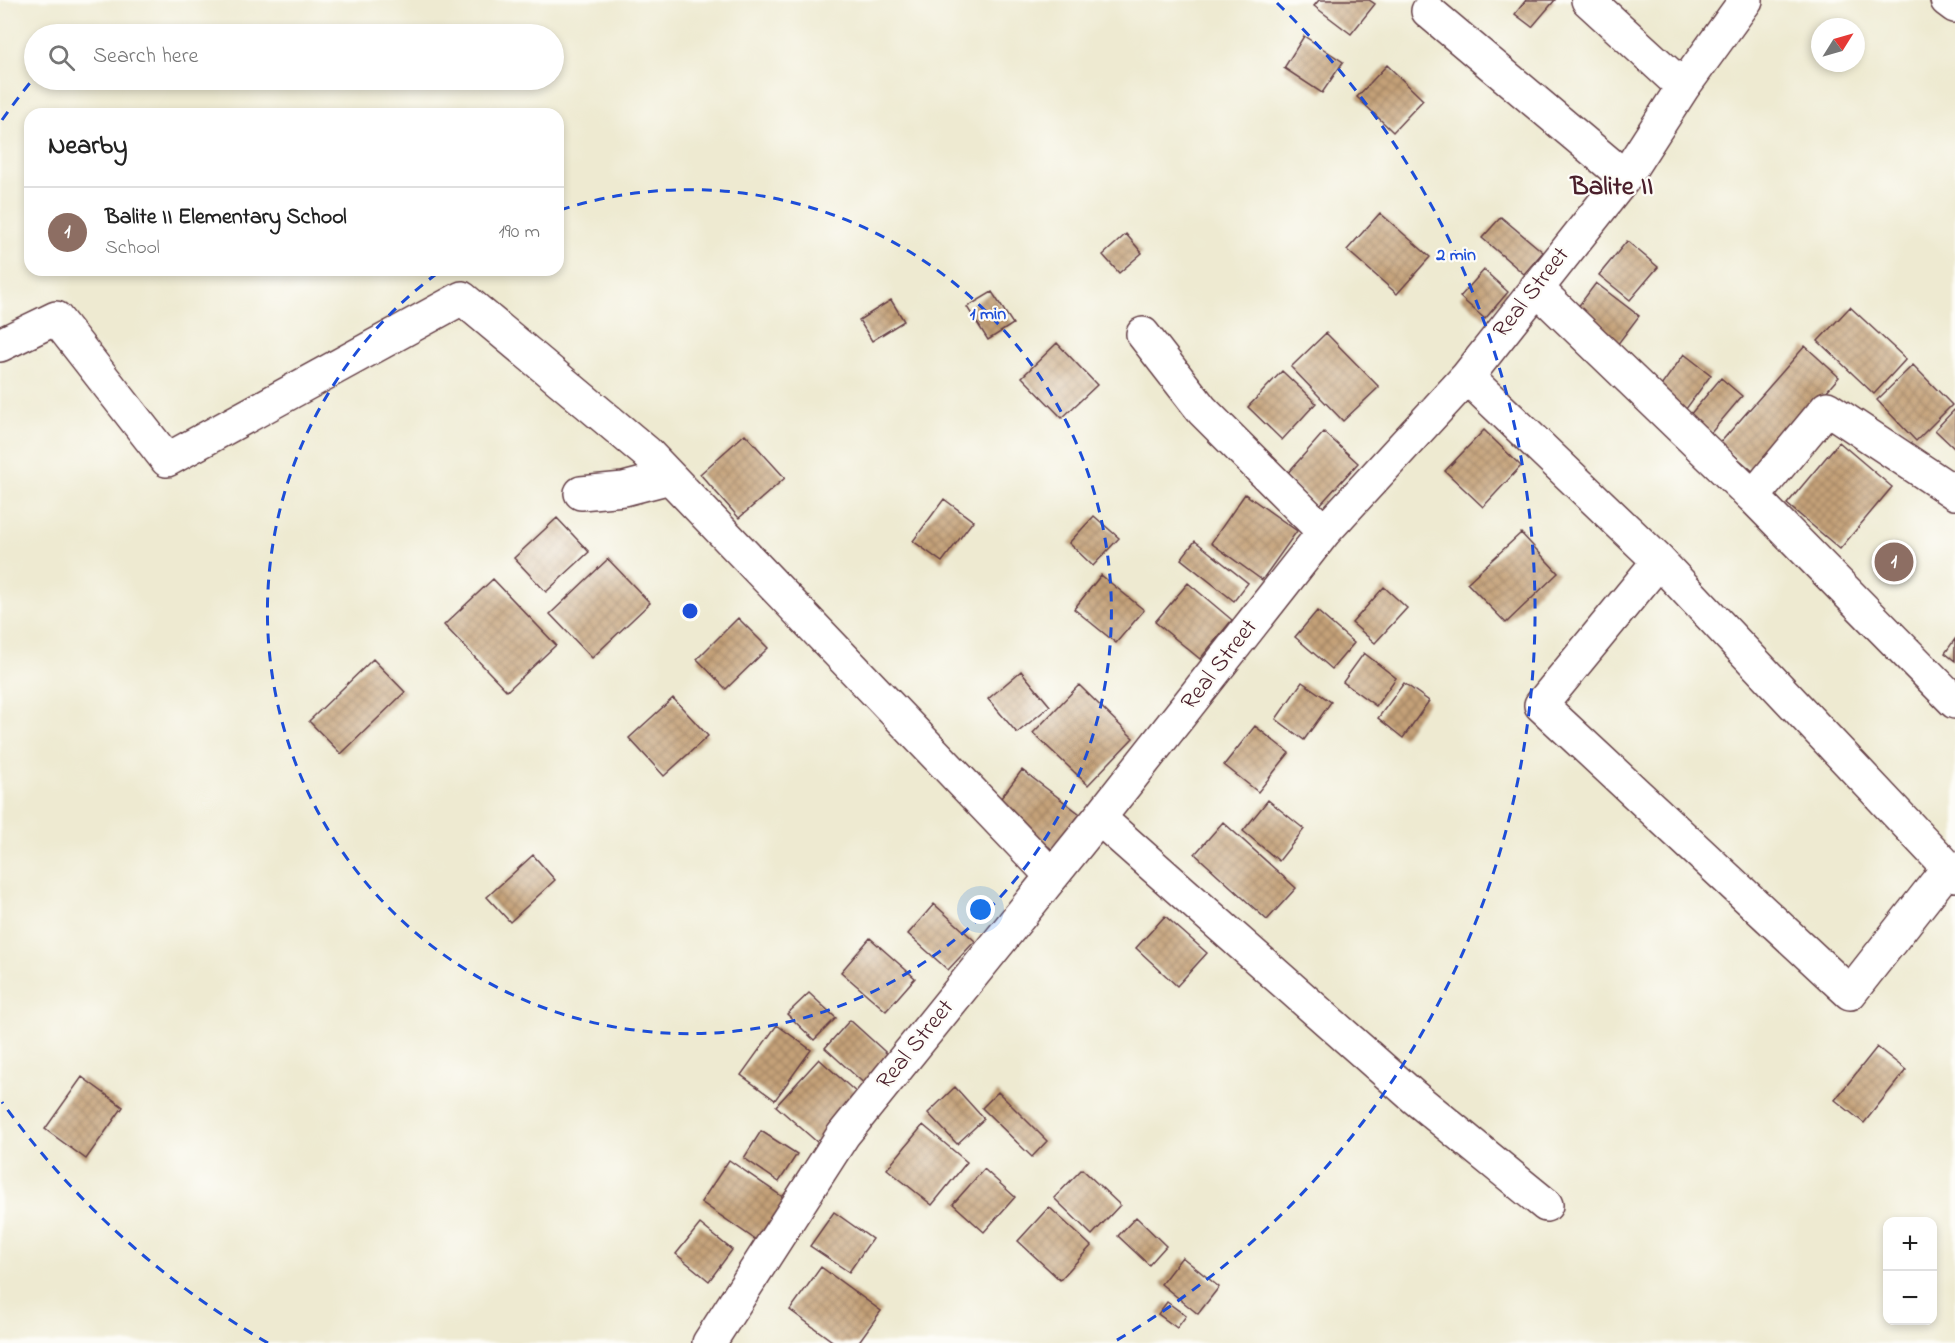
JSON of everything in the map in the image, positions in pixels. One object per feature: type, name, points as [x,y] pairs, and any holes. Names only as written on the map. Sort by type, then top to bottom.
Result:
[{"type":"street","points":[[1588,0],[1683,87]]},
{"type":"street","name":"Real Street","points":[[709,1343],[843,1136],[1053,876],[1324,532],[1467,377],[1625,177],[1683,87],[1746,0]]},
{"type":"street","points":[[1947,0],[1955,6]]},
{"type":"street","points":[[1428,11],[1625,177]]},
{"type":"street","points":[[1536,288],[1753,497],[1955,702]]},
{"type":"street","points":[[0,345],[56,318],[166,460],[462,298],[646,452],[1053,876]]},
{"type":"street","points":[[1143,334],[1202,410],[1324,532]]},
{"type":"street","points":[[1467,377],[1659,561],[1952,871],[1850,993],[1541,705],[1659,561]]},
{"type":"street","points":[[1753,497],[1827,408],[1955,493]]},
{"type":"street","points":[[581,493],[624,489],[670,477]]},
{"type":"street","points":[[1099,818],[1414,1097],[1546,1205]]},
{"type":"building","points":[[1319,0],[1369,0],[1375,4],[1351,34],[1314,6]]},
{"type":"building","points":[[1526,0],[1555,0],[1532,27],[1515,14]]},
{"type":"building","points":[[1304,36],[1343,62],[1322,93],[1284,68]]},
{"type":"building","points":[[1387,65],[1423,100],[1393,132],[1357,97]]},
{"type":"building","points":[[1380,213],[1430,257],[1397,294],[1347,250]]},
{"type":"building","points":[[1501,217],[1543,252],[1524,274],[1482,238]]},
{"type":"building","points":[[1126,234],[1142,253],[1119,273],[1103,255]]},
{"type":"building","points":[[1627,241],[1658,267],[1630,300],[1599,275]]},
{"type":"building","points":[[1484,270],[1508,292],[1485,319],[1460,297]]},
{"type":"building","points":[[1596,283],[1639,316],[1614,349],[1571,316]]},
{"type":"building","points":[[992,292],[1013,324],[988,340],[967,307]]},
{"type":"building","points":[[891,300],[904,321],[872,341],[859,320]]},
{"type":"building","points":[[1850,307],[1906,359],[1874,394],[1818,341]]},
{"type":"building","points":[[1326,333],[1379,387],[1343,421],[1291,367]]},
{"type":"building","points":[[1057,343],[1097,385],[1062,418],[1022,377]]},
{"type":"building","points":[[1805,346],[1839,377],[1755,473],[1720,443]]},
{"type":"building","points":[[1684,354],[1711,375],[1683,413],[1656,393]]},
{"type":"building","points":[[1913,365],[1952,405],[1916,441],[1877,400]]},
{"type":"building","points":[[1282,371],[1316,403],[1282,440],[1248,407]]},
{"type":"building","points":[[1721,378],[1742,396],[1710,434],[1689,416]]},
{"type":"building","points":[[1955,409],[1955,449],[1935,430]]},
{"type":"building","points":[[1484,430],[1521,466],[1483,507],[1445,471]]},
{"type":"building","points":[[1324,432],[1358,463],[1319,506],[1285,476]]},
{"type":"building","points":[[745,434],[785,478],[739,518],[700,474]]},
{"type":"building","points":[[1839,442],[1892,487],[1840,549],[1787,504]]},
{"type":"building","points":[[1245,494],[1297,531],[1262,580],[1211,543]]},
{"type":"building","points":[[944,499],[973,521],[942,562],[913,541]]},
{"type":"building","points":[[1094,516],[1119,538],[1093,566],[1069,543]]},
{"type":"building","points":[[557,518],[589,552],[546,592],[514,558]]},
{"type":"building","points":[[1521,533],[1558,573],[1506,623],[1467,583]]},
{"type":"building","points":[[1195,541],[1248,583],[1234,601],[1181,559]]},
{"type":"building","points":[[608,559],[650,603],[592,658],[550,614]]},
{"type":"building","points":[[1101,575],[1144,610],[1116,643],[1074,609]]},
{"type":"building","points":[[493,579],[556,645],[507,691],[444,625]]},
{"type":"building","points":[[1188,583],[1232,620],[1200,659],[1155,622]]},
{"type":"building","points":[[1384,587],[1407,608],[1375,643],[1352,623]]},
{"type":"building","points":[[1317,611],[1354,643],[1332,669],[1295,637]]},
{"type":"building","points":[[738,618],[768,648],[726,689],[697,659]]},
{"type":"building","points":[[1955,639],[1955,661],[1945,653]]},
{"type":"building","points":[[1364,653],[1396,678],[1376,706],[1343,682]]},
{"type":"building","points":[[373,659],[405,692],[341,754],[309,721]]},
{"type":"building","points":[[1021,671],[1050,706],[1017,733],[988,699]]},
{"type":"building","points":[[1302,682],[1331,702],[1304,740],[1276,719]]},
{"type":"building","points":[[1404,683],[1429,701],[1403,738],[1378,718]]},
{"type":"building","points":[[1079,685],[1133,738],[1088,785],[1033,733]]},
{"type":"building","points":[[673,698],[708,736],[664,776],[629,738]]},
{"type":"building","points":[[1255,726],[1289,753],[1258,792],[1224,765]]},
{"type":"building","points":[[1022,770],[1080,814],[1053,850],[995,806]]},
{"type":"building","points":[[1268,800],[1304,829],[1279,861],[1243,831]]},
{"type":"building","points":[[1223,822],[1296,888],[1267,920],[1195,854]]},
{"type":"building","points":[[533,855],[555,880],[510,922],[487,897]]},
{"type":"building","points":[[934,904],[975,941],[948,970],[908,934]]},
{"type":"building","points":[[1165,916],[1207,953],[1177,986],[1136,948]]},
{"type":"building","points":[[870,938],[915,978],[886,1011],[841,972]]},
{"type":"building","points":[[809,993],[836,1018],[814,1040],[787,1014]]},
{"type":"building","points":[[850,1020],[894,1060],[869,1088],[825,1048]]},
{"type":"building","points":[[777,1025],[811,1050],[775,1100],[741,1075]]},
{"type":"building","points":[[1877,1047],[1906,1070],[1864,1123],[1835,1100]]},
{"type":"building","points":[[819,1059],[868,1103],[826,1150],[776,1106]]},
{"type":"building","points":[[82,1077],[123,1107],[86,1159],[45,1129]]},
{"type":"building","points":[[955,1087],[984,1119],[957,1144],[928,1113]]},
{"type":"building","points":[[998,1092],[1047,1141],[1032,1157],[982,1108]]},
{"type":"building","points":[[923,1125],[967,1162],[932,1205],[887,1169]]},
{"type":"building","points":[[761,1131],[797,1154],[779,1182],[744,1158]]},
{"type":"building","points":[[729,1160],[787,1200],[759,1242],[701,1202]]},
{"type":"building","points":[[984,1169],[1015,1197],[984,1232],[953,1204]]},
{"type":"building","points":[[1082,1169],[1120,1205],[1092,1235],[1054,1198]]},
{"type":"building","points":[[1049,1207],[1091,1246],[1060,1280],[1018,1241]]},
{"type":"building","points":[[834,1212],[872,1239],[849,1272],[810,1246]]},
{"type":"building","points":[[1136,1217],[1166,1246],[1149,1265],[1118,1236]]},
{"type":"building","points":[[700,1224],[732,1250],[709,1281],[676,1254]]},
{"type":"building","points":[[1182,1257],[1219,1287],[1198,1314],[1161,1284]]},
{"type":"building","points":[[821,1267],[881,1311],[858,1343],[835,1343],[790,1310]]},
{"type":"building","points":[[1167,1302],[1186,1316],[1177,1328],[1158,1314]]},
{"type":"place","name":"Balite II Elementary School","points":[[1894,562]]},
{"type":"district","name":"Balite II","points":[[1612,187]]}]
